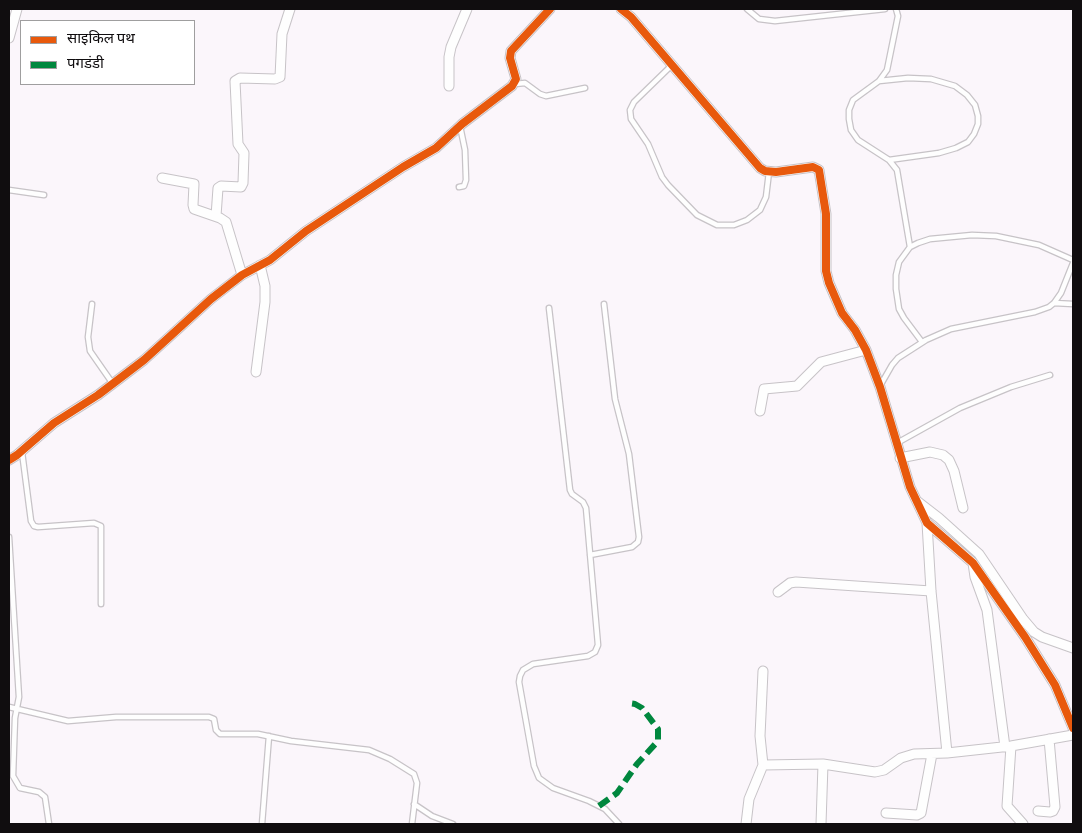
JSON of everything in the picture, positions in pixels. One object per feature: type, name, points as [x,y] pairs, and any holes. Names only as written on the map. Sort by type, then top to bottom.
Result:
[{"type":"street","points":[[9,38],[17,9]]},
{"type":"street","points":[[216,216],[218,188],[221,186],[241,187],[243,183],[244,154],[238,144],[235,81],[240,78],[275,79],[280,77],[282,34],[290,9]]},
{"type":"street","points":[[449,86],[451,47],[467,9]]},
{"type":"street","points":[[9,460],[54,423],[113,384],[156,349],[211,298],[242,275],[287,247],[306,230],[403,166],[436,148],[460,126],[514,84],[516,79],[510,58],[511,50],[550,9]]},
{"type":"street","points":[[621,9],[631,17],[757,165],[769,172],[813,167],[819,170],[825,206],[826,271],[828,283],[842,313],[855,330],[866,350],[880,388],[905,474],[927,523],[931,591],[947,753]]},
{"type":"street","points":[[162,178],[194,184],[193,207],[224,220],[228,225],[242,275]]},
{"type":"street","points":[[256,372],[265,302],[265,286],[260,265]]},
{"type":"street","points":[[760,411],[764,389],[797,386],[821,362],[866,350]]},
{"type":"street","points":[[900,458],[930,452],[949,460],[954,471],[963,508]]},
{"type":"street","points":[[917,501],[979,554],[1034,632],[1073,648]]},
{"type":"street","points":[[927,523],[973,563],[1025,637],[1069,705],[1073,728]]},
{"type":"street","points":[[973,563],[975,577],[987,610],[1008,746],[1007,806],[1023,824]]},
{"type":"street","points":[[778,592],[790,583],[796,582],[931,591]]},
{"type":"street","points":[[746,824],[749,799],[763,765],[760,736],[763,671]]},
{"type":"street","points":[[763,765],[823,764],[866,771],[879,771],[886,769],[905,756],[914,754],[947,753],[1008,746],[1073,735]]},
{"type":"street","points":[[1038,812],[1050,812],[1055,808],[1049,740]]},
{"type":"street","points":[[886,813],[917,815],[921,813],[932,754]]},
{"type":"street","points":[[821,824],[823,764]]},
{"type":"lane","points":[[747,9],[759,19],[775,22],[885,9]]},
{"type":"lane","points":[[896,9],[898,16],[887,70],[879,81],[853,100],[849,110],[849,118],[851,130],[858,140],[889,160],[897,170],[910,247]]},
{"type":"lane","points":[[672,66],[634,102],[630,110],[631,119],[648,144],[662,178],[668,185],[693,211],[706,220],[717,225],[734,225],[747,220],[760,210],[766,197],[769,172]]},
{"type":"lane","points":[[879,81],[908,78],[931,79],[955,86],[967,95],[975,105],[978,116],[978,124],[974,134],[968,142],[956,148],[939,153],[889,160]]},
{"type":"lane","points":[[514,84],[525,83],[546,96],[586,88]]},
{"type":"lane","points":[[459,187],[464,186],[466,180],[466,150],[460,126]]},
{"type":"lane","points":[[9,190],[44,195]]},
{"type":"lane","points":[[922,342],[904,318],[900,309],[896,290],[896,275],[900,262],[910,247],[930,239],[972,235],[996,236],[1039,244],[1073,262],[1068,278],[1054,303]]},
{"type":"lane","points":[[880,388],[892,365],[898,358],[922,342],[951,329],[1034,312],[1054,303],[1073,304]]},
{"type":"lane","points":[[92,304],[88,337],[90,351],[113,384]]},
{"type":"lane","points":[[590,555],[632,547],[638,542],[639,537],[629,454],[615,399],[604,304]]},
{"type":"lane","points":[[549,308],[569,485],[572,494],[583,502],[586,508],[598,641],[597,649],[588,656],[533,664],[523,670],[519,682],[534,766],[539,778],[553,788],[605,808],[619,824]]},
{"type":"lane","points":[[896,444],[960,408],[1011,387],[1050,376]]},
{"type":"lane","points":[[22,451],[31,521],[34,526],[94,523],[100,526],[101,604]]},
{"type":"lane","points":[[9,537],[19,697],[16,709],[13,776],[20,788],[39,792],[45,797],[49,824]]},
{"type":"lane","points":[[9,707],[68,721],[116,717],[209,717],[214,719],[218,733],[258,734],[291,741],[363,749],[383,755],[414,774],[416,783],[412,824]]},
{"type":"lane","points":[[262,824],[269,736]]},
{"type":"lane","points":[[414,804],[432,816],[453,824]]},
{"type":"marked path","points":[[599,806],[617,793],[637,764],[658,741],[658,729],[642,708],[628,703]]},
{"type":"cycle path","points":[[9,460],[54,423],[98,395],[144,360],[211,299],[242,275],[270,260],[306,231],[403,167],[436,148],[462,124],[512,86],[516,79],[510,58],[511,51],[550,9]]},
{"type":"cycle path","points":[[621,9],[631,17],[760,168],[765,171],[776,172],[813,167],[819,170],[826,214],[826,271],[829,283],[842,313],[855,330],[866,350],[880,387],[910,487],[927,523],[973,563],[1025,637],[1055,685],[1073,728]]}]
